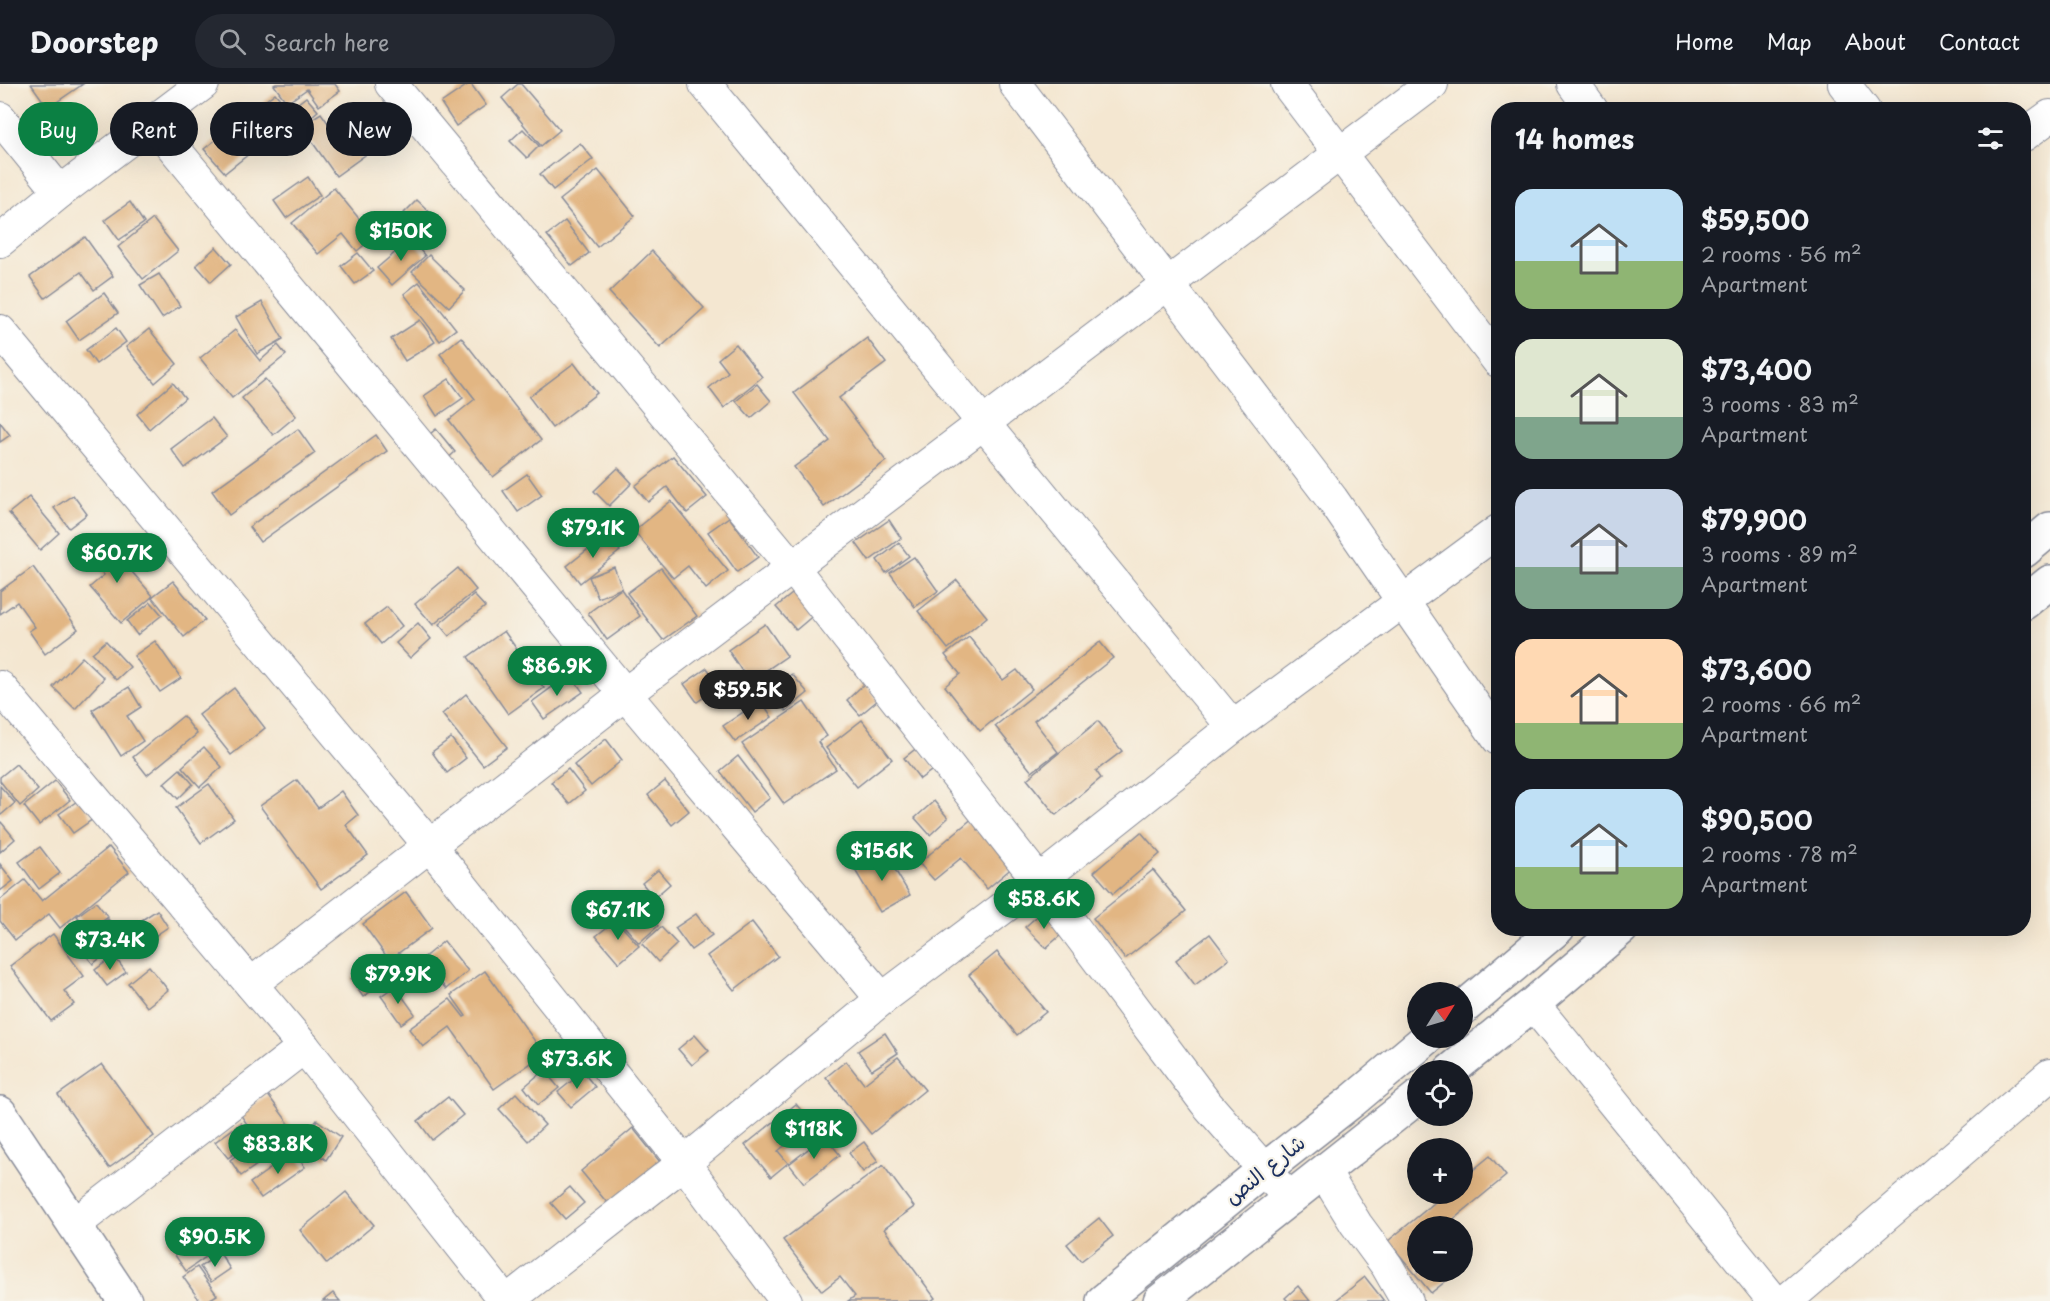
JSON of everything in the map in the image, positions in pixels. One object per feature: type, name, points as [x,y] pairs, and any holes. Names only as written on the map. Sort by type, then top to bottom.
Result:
[{"type":"main road","points":[[2031,544],[2050,529]]},
{"type":"main road","points":[[2031,597],[2050,582]]},
{"type":"main road","points":[[1473,1000],[1549,936]]},
{"type":"main road","points":[[1464,1060],[1613,936]]},
{"type":"main road","name":"شارع النص","points":[[1103,1301],[1415,1048]]},
{"type":"main road","name":"شارع النص","points":[[1160,1301],[1407,1106]]},
{"type":"main road","points":[[0,1113],[125,1301]]},
{"type":"street","points":[[180,102],[203,84]]},
{"type":"street","points":[[391,84],[793,568],[1039,881],[1205,1102],[1290,1199]]},
{"type":"street","points":[[705,84],[985,422],[1233,727]]},
{"type":"street","points":[[1015,84],[1287,438],[1491,729]]},
{"type":"street","points":[[1287,84],[1491,352]]},
{"type":"street","points":[[251,984],[625,694],[1432,84]]},
{"type":"street","points":[[1573,84],[1586,102]]},
{"type":"street","points":[[1844,84],[1858,102]]},
{"type":"street","points":[[2031,130],[2050,116]]},
{"type":"street","points":[[0,118],[60,192]]},
{"type":"street","points":[[0,241],[110,155]]},
{"type":"street","points":[[180,156],[625,694],[882,999]]},
{"type":"street","points":[[0,331],[430,846],[684,1163],[786,1301]]},
{"type":"street","points":[[0,687],[304,1047],[506,1301],[684,1163],[882,999],[1039,881],[1233,727],[1491,536]]},
{"type":"street","points":[[1533,1004],[1774,1301]]},
{"type":"street","points":[[74,1225],[304,1047]]},
{"type":"street","points":[[1786,1301],[2050,1075]]},
{"type":"street","points":[[1324,1172],[1356,1224],[1387,1266],[1407,1301]]},
{"type":"building","points":[[31,84],[83,84],[57,102],[44,102]]},
{"type":"building","points":[[335,84],[340,91],[319,106],[307,89],[286,102],[274,85]]},
{"type":"building","points":[[469,84],[486,105],[456,126],[441,103]]},
{"type":"building","points":[[521,84],[560,130],[541,146],[502,98]]},
{"type":"building","points":[[275,93],[282,102],[264,102]]},
{"type":"building","points":[[306,97],[310,102],[299,102]]},
{"type":"building","points":[[321,113],[326,120],[326,156],[364,156],[336,176],[314,145],[314,118]]},
{"type":"building","points":[[523,129],[539,146],[527,158],[510,141]]},
{"type":"building","points":[[580,143],[593,159],[553,190],[540,174]]},
{"type":"building","points":[[210,144],[210,156],[204,149]]},
{"type":"building","points":[[210,156],[246,156],[225,173]]},
{"type":"building","points":[[598,170],[635,216],[597,247],[560,200]]},
{"type":"building","points":[[308,177],[320,195],[286,218],[274,201]]},
{"type":"building","points":[[334,188],[374,237],[357,251],[343,234],[318,254],[292,223]]},
{"type":"building","points":[[417,200],[444,226],[430,239],[404,213]]},
{"type":"building","points":[[130,202],[144,223],[119,240],[105,220]]},
{"type":"building","points":[[153,219],[178,251],[143,279],[118,247]]},
{"type":"building","points":[[565,221],[589,253],[572,266],[547,235]]},
{"type":"building","points":[[85,237],[113,276],[94,290],[81,272],[45,298],[30,277]]},
{"type":"building","points":[[411,239],[425,256],[392,285],[377,268]]},
{"type":"building","points":[[216,247],[231,264],[211,282],[196,265]]},
{"type":"building","points":[[652,251],[704,308],[660,348],[609,292]]},
{"type":"building","points":[[358,253],[373,271],[355,284],[341,266]]},
{"type":"building","points":[[429,255],[465,290],[449,307],[412,272]]},
{"type":"building","points":[[159,274],[180,306],[162,318],[140,285]]},
{"type":"building","points":[[419,282],[456,329],[440,341],[404,294]]},
{"type":"building","points":[[104,293],[118,313],[79,340],[66,321]]},
{"type":"building","points":[[262,302],[283,339],[257,354],[236,317]]},
{"type":"building","points":[[420,320],[435,342],[405,361],[391,339]]},
{"type":"building","points":[[116,328],[126,342],[96,364],[86,350]]},
{"type":"building","points":[[149,329],[177,364],[155,383],[126,347]]},
{"type":"building","points":[[235,330],[260,361],[278,345],[286,355],[232,398],[200,358]]},
{"type":"building","points":[[461,337],[541,440],[493,477],[449,420],[475,399],[440,354]]},
{"type":"building","points":[[867,338],[886,363],[839,398],[886,461],[824,507],[794,467],[830,441],[794,393]]},
{"type":"building","points":[[736,344],[762,377],[724,408],[709,388],[728,372],[718,359]]},
{"type":"building","points":[[574,363],[597,393],[552,428],[529,397]]},
{"type":"building","points":[[265,379],[296,416],[273,435],[242,398]]},
{"type":"building","points":[[449,379],[463,398],[437,416],[424,396]]},
{"type":"building","points":[[173,383],[185,398],[149,429],[137,414]]},
{"type":"building","points":[[757,384],[771,401],[751,418],[736,401]]},
{"type":"building","points":[[212,418],[227,437],[185,468],[171,449]]},
{"type":"building","points":[[0,422],[10,435],[0,442]]},
{"type":"building","points":[[298,429],[315,453],[229,515],[212,491]]},
{"type":"building","points":[[436,429],[455,452],[440,466],[419,443]]},
{"type":"building","points":[[376,435],[387,451],[260,542],[249,527]]},
{"type":"building","points":[[673,456],[707,497],[687,513],[667,487],[648,502],[635,486]]},
{"type":"building","points":[[618,468],[632,483],[609,506],[594,491]]},
{"type":"building","points":[[527,474],[542,495],[518,512],[503,491]]},
{"type":"building","points":[[73,495],[87,514],[69,528],[54,508]]},
{"type":"building","points":[[29,497],[59,533],[40,550],[9,513]]},
{"type":"building","points":[[671,501],[728,571],[706,589],[688,566],[673,578],[634,531]]},
{"type":"building","points":[[729,517],[758,557],[737,572],[708,532]]},
{"type":"building","points":[[889,520],[901,538],[869,561],[856,543]]},
{"type":"building","points":[[606,535],[620,551],[580,583],[567,566]]},
{"type":"building","points":[[104,540],[153,596],[121,623],[90,587],[104,575],[87,554]]},
{"type":"building","points":[[899,543],[909,556],[886,573],[877,560]]},
{"type":"building","points":[[914,557],[938,591],[915,607],[890,573]]},
{"type":"building","points":[[33,567],[78,629],[45,654],[29,631],[35,627],[17,602],[0,614],[0,591]]},
{"type":"building","points":[[614,567],[622,588],[598,598],[589,577]]},
{"type":"building","points":[[458,568],[476,590],[433,625],[415,604]]},
{"type":"building","points":[[661,568],[697,616],[663,640],[627,593]]},
{"type":"building","points":[[957,580],[987,617],[948,649],[918,611]]},
{"type":"building","points":[[173,581],[205,620],[184,637],[152,597]]},
{"type":"building","points":[[803,585],[822,608],[796,630],[776,607]]},
{"type":"building","points":[[621,589],[640,616],[607,640],[588,613]]},
{"type":"building","points":[[474,595],[485,607],[449,636],[439,624]]},
{"type":"building","points":[[151,602],[162,615],[137,635],[127,621]]},
{"type":"building","points":[[387,607],[402,626],[381,644],[365,624]]},
{"type":"building","points":[[418,623],[431,639],[410,658],[396,643]]},
{"type":"building","points":[[765,624],[787,656],[749,682],[728,650]]},
{"type":"building","points":[[504,631],[544,688],[508,714],[468,657]]},
{"type":"building","points":[[969,637],[1003,680],[1017,670],[1032,689],[980,731],[945,686],[960,674],[945,655]]},
{"type":"building","points":[[106,641],[130,667],[116,680],[92,653]]},
{"type":"building","points":[[155,641],[181,678],[160,692],[134,656]]},
{"type":"building","points":[[1100,642],[1113,658],[1034,721],[1058,752],[1032,772],[995,726]]},
{"type":"building","points":[[82,657],[104,678],[75,709],[53,687]]},
{"type":"building","points":[[707,668],[720,686],[697,702],[684,684]]},
{"type":"building","points":[[570,674],[583,692],[544,719],[532,702]]},
{"type":"building","points":[[792,674],[808,693],[786,711],[770,692]]},
{"type":"building","points":[[864,684],[878,700],[860,715],[847,700]]},
{"type":"building","points":[[129,687],[141,707],[127,716],[143,741],[121,756],[92,710]]},
{"type":"building","points":[[234,688],[265,728],[231,755],[199,715]]},
{"type":"building","points":[[466,694],[507,747],[483,765],[442,714]]},
{"type":"building","points":[[761,700],[772,717],[735,742],[723,726]]},
{"type":"building","points":[[804,702],[827,736],[818,742],[836,769],[784,804],[742,744]]},
{"type":"building","points":[[183,716],[197,734],[147,775],[133,757]]},
{"type":"building","points":[[862,720],[892,759],[857,787],[826,748]]},
{"type":"building","points":[[1098,721],[1122,751],[1096,771],[1101,778],[1056,815],[1027,779]]},
{"type":"building","points":[[451,738],[466,758],[447,773],[432,752]]},
{"type":"building","points":[[606,739],[622,760],[591,786],[574,765]]},
{"type":"building","points":[[204,747],[222,767],[200,787],[182,767]]},
{"type":"building","points":[[918,747],[935,768],[920,779],[904,758]]},
{"type":"building","points":[[738,756],[770,798],[752,812],[720,771]]},
{"type":"building","points":[[16,764],[38,790],[20,806],[0,781],[0,777]]},
{"type":"building","points":[[180,769],[193,784],[178,799],[164,783]]},
{"type":"building","points":[[568,769],[585,791],[569,804],[551,782]]},
{"type":"building","points":[[297,780],[318,808],[341,791],[358,815],[346,825],[368,855],[321,889],[260,806]]},
{"type":"building","points":[[55,781],[70,800],[39,825],[24,806]]},
{"type":"building","points":[[665,781],[689,811],[672,825],[648,795]]},
{"type":"building","points":[[209,784],[234,819],[201,843],[176,808]]},
{"type":"building","points":[[0,786],[15,803],[1,815],[0,814]]},
{"type":"building","points":[[80,799],[93,819],[73,833],[59,814]]},
{"type":"building","points":[[934,801],[948,818],[930,835],[915,818]]},
{"type":"building","points":[[974,817],[1014,866],[987,889],[961,858],[934,880],[919,863]]},
{"type":"building","points":[[0,823],[15,839],[0,852]]},
{"type":"building","points":[[1141,832],[1160,854],[1113,894],[1094,872]]},
{"type":"building","points":[[40,847],[60,873],[39,889],[19,862]]},
{"type":"building","points":[[109,847],[129,872],[60,928],[49,914],[15,940],[0,921],[0,900],[25,880],[42,901]]},
{"type":"building","points":[[885,853],[910,895],[880,912],[855,870]]},
{"type":"building","points":[[0,864],[13,881],[0,891]]},
{"type":"building","points":[[658,870],[670,884],[654,898],[642,883]]},
{"type":"building","points":[[1153,870],[1186,911],[1125,959],[1093,918]]},
{"type":"building","points":[[406,892],[432,928],[389,960],[363,924]]},
{"type":"building","points":[[96,902],[108,917],[89,931],[77,916]]},
{"type":"building","points":[[644,909],[658,926],[639,943],[624,926]]},
{"type":"building","points":[[157,910],[168,927],[140,946],[128,929]]},
{"type":"building","points":[[1043,911],[1063,933],[1046,948],[1025,927]]},
{"type":"building","points":[[696,914],[712,935],[691,950],[675,928]]},
{"type":"building","points":[[108,919],[123,939],[93,964],[77,944]]},
{"type":"building","points":[[616,920],[639,946],[619,963],[596,936]]},
{"type":"building","points":[[752,922],[778,956],[734,990],[707,956]]},
{"type":"building","points":[[661,927],[677,944],[658,962],[642,944]]},
{"type":"building","points":[[53,934],[84,976],[64,991],[74,1004],[51,1021],[10,966]]},
{"type":"building","points":[[1210,934],[1229,959],[1195,985],[1176,960]]},
{"type":"building","points":[[444,941],[468,971],[446,989],[422,959]]},
{"type":"building","points":[[997,952],[1046,1012],[1017,1035],[969,975]]},
{"type":"building","points":[[114,956],[126,972],[107,986],[95,970]]},
{"type":"building","points":[[379,959],[391,977],[363,997],[351,979]]},
{"type":"building","points":[[149,966],[168,990],[147,1007],[128,983]]},
{"type":"building","points":[[485,971],[544,1054],[494,1089],[450,1027],[423,1047],[409,1029],[450,999],[464,1017],[466,1016],[451,995]]},
{"type":"building","points":[[395,986],[415,1014],[401,1024],[381,996]]},
{"type":"building","points":[[885,1033],[898,1053],[872,1070],[858,1051]]},
{"type":"building","points":[[695,1035],[709,1051],[692,1065],[678,1049]]},
{"type":"building","points":[[898,1057],[925,1090],[871,1134],[826,1077],[846,1061],[864,1084]]},
{"type":"building","points":[[102,1064],[154,1136],[109,1168],[58,1095]]},
{"type":"building","points":[[544,1070],[559,1088],[538,1105],[524,1087]]},
{"type":"building","points":[[583,1072],[595,1087],[571,1107],[558,1092]]},
{"type":"building","points":[[516,1093],[545,1125],[528,1141],[499,1109]]},
{"type":"building","points":[[268,1095],[298,1136],[241,1176],[230,1160],[258,1140],[240,1114]]},
{"type":"building","points":[[448,1097],[463,1115],[432,1140],[418,1121]]},
{"type":"building","points":[[796,1104],[812,1124],[778,1151],[788,1163],[771,1177],[745,1145]]},
{"type":"building","points":[[317,1120],[341,1137],[326,1160],[301,1142]]},
{"type":"building","points":[[241,1123],[253,1140],[228,1158],[215,1142]]},
{"type":"building","points":[[633,1128],[660,1162],[608,1204],[581,1171]]},
{"type":"building","points":[[825,1136],[840,1155],[804,1183],[789,1164]]},
{"type":"building","points":[[864,1142],[878,1161],[863,1172],[849,1153]]},
{"type":"building","points":[[294,1152],[305,1167],[261,1198],[250,1183]]},
{"type":"building","points":[[1490,1156],[1506,1176],[1473,1203],[1473,1170]]},
{"type":"building","points":[[883,1165],[914,1207],[884,1229],[935,1298],[931,1301],[848,1301],[855,1296],[840,1277],[822,1291],[783,1240]]},
{"type":"building","points":[[570,1187],[584,1203],[565,1219],[551,1203]]},
{"type":"building","points":[[346,1192],[374,1225],[327,1264],[300,1230]]},
{"type":"building","points":[[1433,1204],[1472,1204],[1457,1216],[1418,1216]]},
{"type":"building","points":[[1099,1218],[1113,1236],[1081,1261],[1067,1244]]},
{"type":"building","points":[[196,1219],[217,1249],[186,1271],[165,1241]]},
{"type":"building","points":[[1407,1225],[1407,1264],[1388,1241]]},
{"type":"building","points":[[220,1253],[230,1269],[211,1282],[200,1267]]},
{"type":"building","points":[[197,1267],[217,1295],[207,1301],[200,1301],[183,1277]]},
{"type":"building","points":[[1365,1277],[1384,1301],[1335,1301]]},
{"type":"building","points":[[1422,1282],[1445,1282],[1431,1293]]},
{"type":"building","points":[[1298,1286],[1310,1301],[1288,1301],[1285,1298]]},
{"type":"building","points":[[333,1293],[340,1301],[323,1301]]}]
